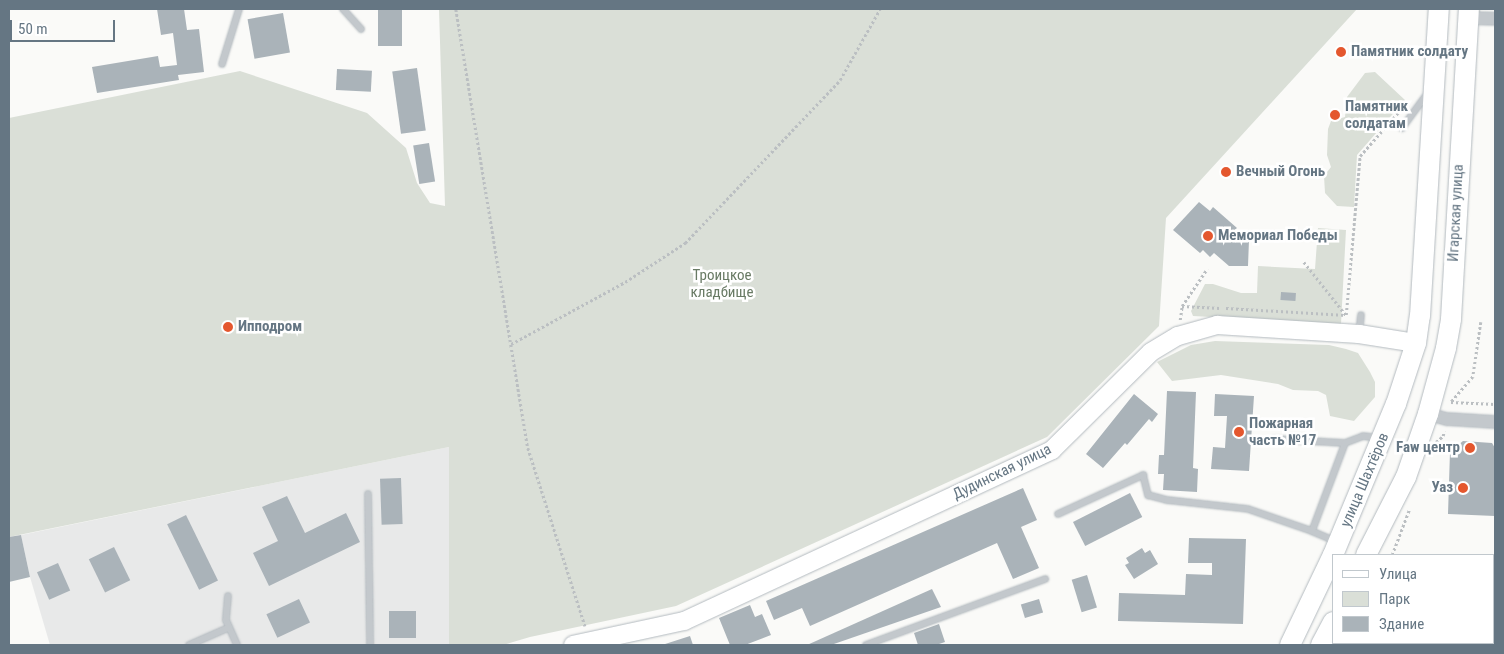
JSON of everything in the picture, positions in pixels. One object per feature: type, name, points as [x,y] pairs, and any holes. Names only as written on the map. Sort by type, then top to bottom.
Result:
[{"type":"main road","name":"Игарская улица","points":[[1396,404],[1416,343],[1420,316],[1437,81],[1440,9]]},
{"type":"main road","name":"Игарская улица","points":[[1428,414],[1441,368],[1451,319],[1469,13]]},
{"type":"main road","name":"улица Шахтёров","points":[[1335,551],[1396,404]]},
{"type":"main road","points":[[1367,554],[1406,477],[1428,414]]},
{"type":"main road","name":"улица Шахтёров","points":[[1290,645],[1332,557]]},
{"type":"main road","points":[[1321,645],[1332,624]]},
{"type":"street","points":[[1469,13],[1495,19]]},
{"type":"street","name":"Дудинская улица","points":[[573,645],[598,643],[684,621],[1052,450],[1151,352],[1178,336],[1217,325],[1359,334],[1416,343]]},
{"type":"street","points":[[1428,414],[1447,419],[1495,422]]},
{"type":"lane","points":[[222,64],[239,9]]},
{"type":"lane","points":[[343,9],[361,29]]},
{"type":"lane","points":[[1402,128],[1437,81]]},
{"type":"lane","points":[[1359,334],[1361,315]]},
{"type":"lane","points":[[1274,439],[1346,443],[1364,436],[1383,439]]},
{"type":"lane","points":[[1312,531],[1346,443]]},
{"type":"lane","points":[[1058,514],[1143,474],[1148,495],[1167,500],[1248,508],[1312,531],[1335,551]]},
{"type":"lane","points":[[368,494],[370,645]]},
{"type":"lane","points":[[866,645],[1045,579]]},
{"type":"lane","points":[[228,596],[226,620],[236,645]]},
{"type":"lane","points":[[189,645],[228,628]]},
{"type":"path","points":[[456,9],[528,448],[585,626],[598,643]]},
{"type":"path","points":[[511,344],[625,282],[685,243],[840,80],[880,9]]},
{"type":"path","points":[[1346,315],[1360,156],[1408,101]]},
{"type":"path","points":[[1304,262],[1346,315]]},
{"type":"path","points":[[1178,336],[1182,306],[1207,269]]},
{"type":"path","points":[[1182,306],[1346,315]]},
{"type":"path","points":[[1481,322],[1473,377],[1451,402],[1495,404]]},
{"type":"path","points":[[1392,554],[1413,502]]},
{"type":"shaded area","points":[[449,447],[449,645],[50,645],[30,577],[21,535]]},
{"type":"green space","name":"Троицкое кладбище","points":[[439,9],[1357,9],[1166,218],[1159,326],[1047,437],[676,606],[530,637],[503,645],[449,645],[449,447],[9,537],[9,118],[240,71],[367,113],[406,148],[417,183],[430,203],[445,206]]},
{"type":"green space","points":[[1375,72],[1405,100],[1357,155],[1354,207],[1337,206],[1325,193],[1324,176],[1331,167],[1327,155],[1328,129],[1331,121],[1345,117],[1347,97],[1365,73]]},
{"type":"green space","points":[[1318,228],[1346,230],[1341,324],[1193,316],[1191,311],[1205,284],[1213,284],[1241,293],[1257,293],[1258,266],[1315,269]]},
{"type":"green space","points":[[1215,341],[1329,345],[1358,353],[1375,382],[1375,397],[1354,421],[1330,416],[1326,395],[1318,391],[1293,390],[1278,384],[1221,375],[1172,381],[1157,362],[1191,345]]},
{"type":"green space","points":[[1357,644],[1435,644],[1435,645]]},
{"type":"building","points":[[157,9],[184,9],[187,30],[199,29],[204,72],[178,75],[179,80],[97,93],[92,67],[158,56],[160,67],[177,65],[173,33],[161,35]]},
{"type":"building","points":[[378,9],[402,9],[402,46],[378,46]]},
{"type":"building","points":[[283,13],[290,52],[254,59],[248,19]]},
{"type":"building","points":[[417,68],[426,130],[401,134],[392,71]]},
{"type":"building","points":[[337,69],[372,71],[371,92],[336,90]]},
{"type":"building","points":[[429,143],[435,182],[419,184],[413,146]]},
{"type":"building","name":"Мемориал Победы","points":[[1199,202],[1210,211],[1213,207],[1237,228],[1232,232],[1237,240],[1249,240],[1248,266],[1229,266],[1214,253],[1210,257],[1203,250],[1200,253],[1173,230]]},
{"type":"building","points":[[1281,292],[1296,293],[1295,301],[1280,300]]},
{"type":"building","points":[[1167,391],[1196,392],[1193,468],[1198,469],[1197,492],[1163,490],[1164,474],[1158,474],[1159,455],[1164,455]]},
{"type":"building","points":[[1134,394],[1158,414],[1152,422],[1149,419],[1127,445],[1125,443],[1103,468],[1086,454]]},
{"type":"building","name":"Пожарная часть №17","points":[[1215,394],[1254,396],[1249,471],[1211,469],[1213,447],[1225,448],[1227,416],[1214,416]]},
{"type":"building","points":[[1463,441],[1492,443],[1495,448],[1495,516],[1448,514],[1450,452]]},
{"type":"building","points":[[401,478],[403,524],[382,525],[380,479]]},
{"type":"building","points":[[1023,488],[1037,520],[1021,527],[1039,568],[1013,579],[997,543],[810,626],[802,608],[774,620],[766,601]]},
{"type":"building","points":[[1130,493],[1142,517],[1085,546],[1073,522]]},
{"type":"building","points":[[287,496],[305,533],[346,513],[360,542],[269,586],[253,553],[278,541],[262,507]]},
{"type":"building","points":[[186,515],[218,581],[199,590],[167,524]]},
{"type":"building","points":[[21,535],[30,577],[9,582],[9,537]]},
{"type":"building","points":[[1189,538],[1246,539],[1243,624],[1118,621],[1119,593],[1185,595],[1186,574],[1212,575],[1212,563],[1188,563]]},
{"type":"building","points":[[114,547],[130,580],[105,593],[89,559]]},
{"type":"building","points":[[1142,548],[1145,553],[1150,550],[1158,564],[1134,579],[1125,565],[1129,563],[1126,558]]},
{"type":"building","points":[[58,563],[70,590],[49,600],[37,572]]},
{"type":"building","points":[[1087,575],[1097,608],[1082,612],[1072,580]]},
{"type":"building","points":[[932,589],[941,607],[831,645],[807,645]]},
{"type":"building","points":[[299,599],[310,623],[277,638],[266,614]]},
{"type":"building","points":[[1039,599],[1043,612],[1025,618],[1021,605]]},
{"type":"building","points":[[750,605],[755,617],[762,614],[771,635],[745,645],[730,645],[719,618]]},
{"type":"building","points":[[389,611],[416,611],[416,638],[389,638]]},
{"type":"building","points":[[939,624],[945,642],[936,645],[918,645],[914,633]]},
{"type":"building","points":[[690,636],[693,645],[662,645]]},
{"type":"place","name":"Памятник солдату","points":[[1341,52]]},
{"type":"place","name":"Памятник солдатам","points":[[1335,115]]},
{"type":"place","name":"Вечный Огонь","points":[[1226,172]]},
{"type":"place","name":"Мемориал Победы","points":[[1208,236]]},
{"type":"place","name":"Ипподром","points":[[228,327]]},
{"type":"place","name":"Пожарная часть №17","points":[[1239,432]]},
{"type":"place","name":"Faw центр","points":[[1470,448]]},
{"type":"place","name":"Уаз","points":[[1463,488]]}]
